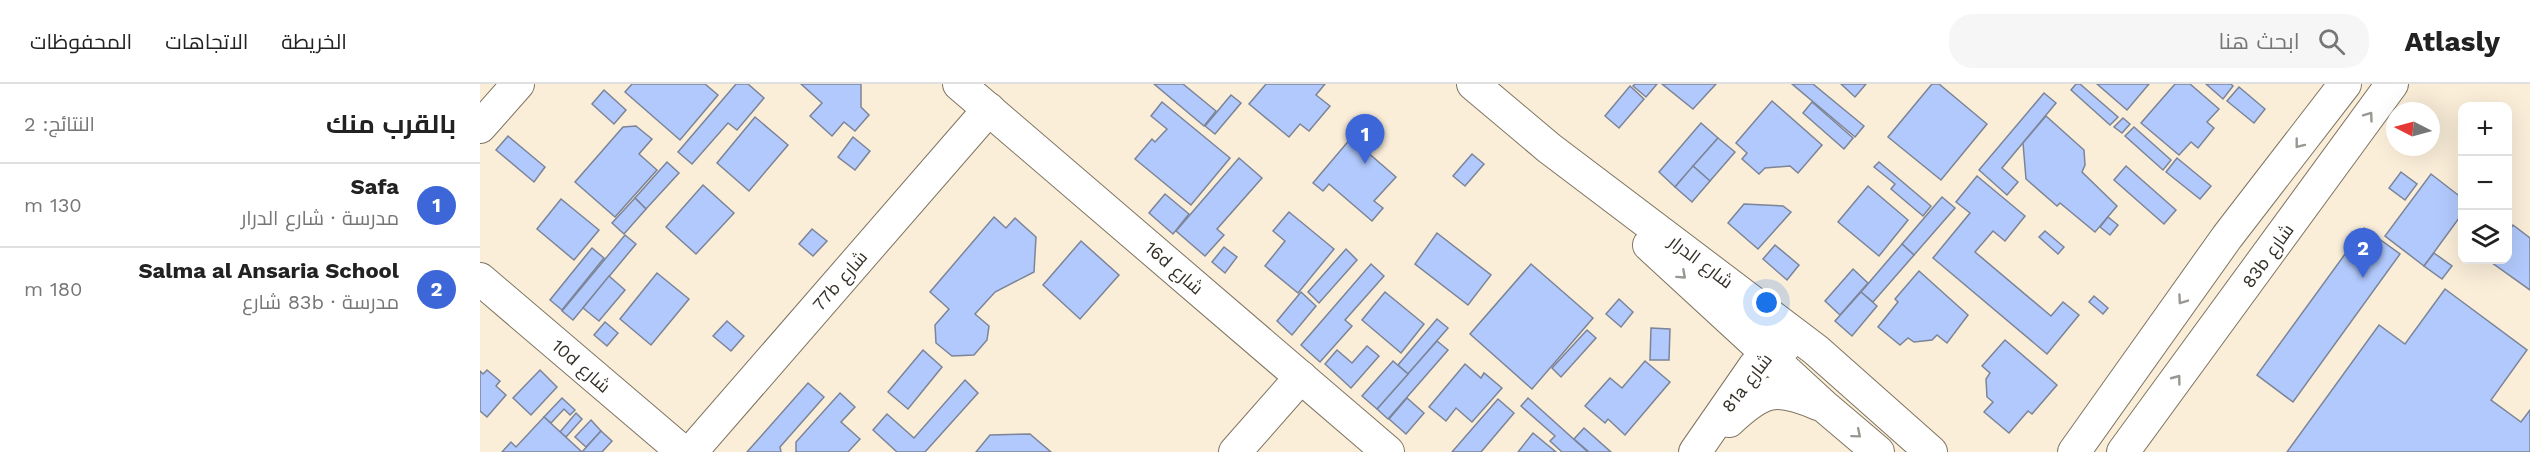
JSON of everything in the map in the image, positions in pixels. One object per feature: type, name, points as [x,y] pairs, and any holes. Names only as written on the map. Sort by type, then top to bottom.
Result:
[{"type":"street","points":[[480,128],[518,84]]},
{"type":"street","name":"16d شارع","points":[[959,84],[1388,452]]},
{"type":"street","name":"شارع الدرار","points":[[1473,84],[1549,148],[1816,350],[1931,452]]},
{"type":"street","points":[[2074,452],[2227,237],[2345,84]]},
{"type":"street","name":"83b شارع","points":[[2123,452],[2140,439],[2392,84]]},
{"type":"street","name":"77b شارع","points":[[691,452],[989,109]]},
{"type":"street","name":"شارع الدرار","points":[[1549,148],[1630,228],[1825,407],[1878,452]]},
{"type":"street","name":"10d شارع","points":[[480,279],[683,452]]},
{"type":"street","name":"81a شارع","points":[[1696,452],[1754,367],[1767,352],[1783,346],[1816,350]]},
{"type":"street","points":[[2053,452],[2104,387],[2133,369]]},
{"type":"street","points":[[1235,452],[1301,377]]},
{"type":"street","name":"81a شارع","points":[[1696,452],[1753,399],[1767,394],[1796,395],[1825,407]]},
{"type":"street","points":[[1895,421],[1924,434],[1948,452]]},
{"type":"building","points":[[632,84],[705,84],[718,95],[680,140],[625,92]]},
{"type":"building","points":[[736,84],[748,84],[764,98],[737,130],[728,123],[692,164],[678,152]]},
{"type":"building","points":[[801,84],[861,84],[861,107],[869,115],[855,131],[844,122],[832,136],[810,116],[822,103]]},
{"type":"building","points":[[1154,84],[1183,84],[1216,111],[1204,126]]},
{"type":"building","points":[[1266,84],[1325,84],[1316,95],[1330,106],[1309,131],[1300,124],[1289,137],[1249,104]]},
{"type":"building","points":[[1635,84],[1657,84],[1646,97],[1633,86]]},
{"type":"building","points":[[1662,84],[1716,84],[1693,109]]},
{"type":"building","points":[[1792,84],[1813,84],[1864,126],[1855,137]]},
{"type":"building","points":[[1841,84],[1866,84],[1855,97]]},
{"type":"building","points":[[1932,84],[1939,84],[1987,124],[1941,180],[1888,137]]},
{"type":"building","points":[[2076,84],[2080,84],[2118,117],[2110,125],[2071,90]]},
{"type":"building","points":[[2097,84],[2149,84],[2127,110]]},
{"type":"building","points":[[2175,84],[2190,84],[2219,109],[2207,122],[2214,128],[2198,148],[2191,142],[2179,155],[2141,123]]},
{"type":"building","points":[[2206,84],[2231,84],[2233,86],[2223,99]]},
{"type":"building","points":[[1630,86],[1644,99],[1619,128],[1605,116]]},
{"type":"building","points":[[2239,87],[2265,109],[2254,123],[2227,101]]},
{"type":"building","points":[[604,90],[626,110],[614,124],[592,104]]},
{"type":"building","points":[[2044,93],[2056,103],[2002,168],[2018,182],[2007,195],[1979,170]]},
{"type":"building","points":[[1231,95],[1241,103],[1215,134],[1205,126]]},
{"type":"building","points":[[1772,101],[1822,145],[1798,173],[1790,166],[1765,168],[1759,174],[1742,159],[1747,153],[1736,143]]},
{"type":"building","points":[[1162,102],[1230,158],[1191,205],[1135,159],[1152,139],[1155,142],[1167,129],[1151,116]]},
{"type":"building","points":[[1812,102],[1853,138],[1844,149],[1803,113]]},
{"type":"building","points":[[2046,116],[2084,150],[2085,165],[2082,172],[2117,206],[2095,232],[2060,203],[2057,206],[2026,179],[2023,143]]},
{"type":"building","points":[[755,117],[788,145],[749,191],[717,163]]},
{"type":"building","points":[[2123,118],[2130,124],[2122,133],[2114,127]]},
{"type":"building","points":[[1701,123],[1718,138],[1675,187],[1659,172]]},
{"type":"building","points":[[636,126],[652,139],[639,154],[657,170],[615,217],[575,182],[623,127]]},
{"type":"building","points":[[2134,127],[2171,160],[2163,170],[2125,136]]},
{"type":"building","points":[[508,136],[545,167],[534,182],[496,150]]},
{"type":"building","points":[[853,137],[870,151],[855,170],[838,157]]},
{"type":"building","points":[[1351,138],[1396,177],[1374,201],[1383,208],[1372,221],[1329,184],[1323,191],[1313,183]]},
{"type":"building","points":[[1718,138],[1735,152],[1710,181],[1693,166]]},
{"type":"building","points":[[1472,154],[1484,164],[1465,186],[1453,176]]},
{"type":"building","points":[[1239,158],[1262,178],[1217,229],[1224,235],[1205,256],[1176,231]]},
{"type":"building","points":[[2177,158],[2211,186],[2200,199],[2166,172]]},
{"type":"building","points":[[667,162],[679,173],[646,209],[635,198]]},
{"type":"building","points":[[1879,162],[1931,206],[1923,216],[1891,189],[1895,184],[1874,167]]},
{"type":"building","points":[[1693,166],[1710,181],[1692,202],[1675,187]]},
{"type":"building","points":[[2126,166],[2176,210],[2164,224],[2114,180]]},
{"type":"building","points":[[2401,172],[2417,184],[2405,200],[2389,188]]},
{"type":"building","points":[[2431,174],[2458,195],[2458,219],[2424,266],[2385,236]]},
{"type":"building","points":[[1977,176],[2025,216],[2005,241],[1993,231],[1975,252],[2051,316],[2063,302],[2079,315],[2047,354],[1933,258],[1970,213],[1956,202]]},
{"type":"building","points":[[703,185],[734,213],[696,254],[666,227]]},
{"type":"building","points":[[1868,186],[1908,220],[1879,256],[1838,222]]},
{"type":"building","points":[[1165,194],[1189,214],[1173,234],[1149,213]]},
{"type":"building","points":[[1942,197],[1955,208],[1914,255],[1902,244]]},
{"type":"building","points":[[635,198],[646,209],[624,234],[612,223]]},
{"type":"building","points":[[561,199],[599,230],[574,260],[537,229]]},
{"type":"building","points":[[1744,204],[1783,206],[1791,212],[1758,249],[1728,223]]},
{"type":"building","points":[[1289,212],[1334,249],[1298,293],[1265,266],[1285,241],[1273,231]]},
{"type":"building","points":[[994,217],[1006,228],[1015,218],[1036,237],[1034,272],[995,292],[975,314],[989,326],[987,340],[974,355],[952,356],[936,343],[935,325],[949,309],[930,292]]},
{"type":"building","points":[[2108,217],[2118,225],[2110,235],[2100,227]]},
{"type":"building","points":[[2512,226],[2530,238],[2530,290],[2494,264],[2512,264]]},
{"type":"building","points":[[2364,228],[2400,254],[2293,402],[2257,375]]},
{"type":"building","points":[[812,229],[827,241],[813,256],[799,244]]},
{"type":"building","points":[[2045,231],[2064,247],[2058,254],[2039,237]]},
{"type":"building","points":[[1437,233],[1491,275],[1468,305],[1415,264]]},
{"type":"building","points":[[625,235],[636,244],[573,320],[562,311]]},
{"type":"building","points":[[1081,241],[1119,275],[1080,319],[1043,285]]},
{"type":"building","points":[[1902,244],[1914,255],[1873,302],[1861,292]]},
{"type":"building","points":[[1775,245],[1799,265],[1787,280],[1763,259]]},
{"type":"building","points":[[1224,247],[1237,257],[1225,273],[1212,262]]},
{"type":"building","points":[[592,248],[604,258],[562,310],[550,300]]},
{"type":"building","points":[[1346,249],[1357,260],[1319,303],[1308,292]]},
{"type":"building","points":[[2434,253],[2452,266],[2442,279],[2424,266]]},
{"type":"building","points":[[1371,264],[1384,276],[1345,320],[1352,326],[1320,362],[1301,345]]},
{"type":"building","points":[[1531,264],[1593,318],[1532,389],[1470,334]]},
{"type":"building","points":[[1853,269],[1868,283],[1840,315],[1825,301]]},
{"type":"building","points":[[1919,271],[1968,315],[1947,343],[1937,335],[1932,340],[1914,342],[1908,338],[1900,345],[1878,327],[1898,302],[1895,299]]},
{"type":"building","points":[[657,273],[689,299],[651,345],[620,319]]},
{"type":"building","points":[[609,276],[625,290],[599,321],[583,308]]},
{"type":"building","points":[[2445,289],[2527,350],[2491,400],[2521,422],[2530,410],[2530,452],[2287,452],[2379,325],[2405,344]]},
{"type":"building","points":[[1301,292],[1316,306],[1292,335],[1277,321]]},
{"type":"building","points":[[1385,292],[1424,324],[1401,353],[1362,320]]},
{"type":"building","points":[[1861,292],[1877,306],[1852,336],[1835,321]]},
{"type":"building","points":[[2094,296],[2108,308],[2103,314],[2089,302]]},
{"type":"building","points":[[1619,299],[1633,312],[1621,327],[1606,314]]},
{"type":"building","points":[[1437,319],[1448,328],[1408,374],[1398,365]]},
{"type":"building","points":[[727,321],[744,336],[731,351],[713,336]]},
{"type":"building","points":[[605,322],[618,333],[607,346],[594,335]]},
{"type":"building","points":[[1651,328],[1670,329],[1669,360],[1650,360]]},
{"type":"building","points":[[1587,330],[1596,338],[1561,377],[1552,368]]},
{"type":"building","points":[[2005,340],[2057,385],[2032,414],[2028,411],[2009,433],[1984,412],[1993,402],[1987,397],[1986,379],[1990,373],[1982,366]]},
{"type":"building","points":[[1437,341],[1448,350],[1388,419],[1377,409]]},
{"type":"building","points":[[1367,346],[1379,356],[1351,388],[1325,364],[1337,350],[1352,363]]},
{"type":"building","points":[[923,350],[942,367],[908,409],[888,392]]},
{"type":"building","points":[[1393,361],[1408,374],[1377,409],[1362,396]]},
{"type":"building","points":[[1645,361],[1670,382],[1625,435],[1608,419],[1605,423],[1585,406],[1610,378],[1622,388]]},
{"type":"building","points":[[1465,364],[1481,378],[1484,373],[1502,388],[1472,422],[1456,408],[1446,421],[1429,407]]},
{"type":"building","points":[[487,370],[500,381],[496,386],[506,395],[487,417],[480,411],[480,371],[483,374]]},
{"type":"building","points":[[540,370],[557,387],[531,415],[513,398]]},
{"type":"building","points":[[965,380],[978,393],[925,452],[897,452],[873,430],[887,414],[914,438]]},
{"type":"building","points":[[808,383],[824,397],[780,447],[781,452],[747,452]]},
{"type":"building","points":[[840,393],[855,407],[841,422],[860,439],[848,452],[796,452],[796,442]]},
{"type":"building","points":[[562,398],[575,410],[570,415],[564,409],[551,423],[544,417]]},
{"type":"building","points":[[1407,398],[1424,413],[1406,434],[1389,419]]},
{"type":"building","points":[[1528,398],[1588,452],[1562,452],[1550,441],[1555,436],[1521,406]]},
{"type":"building","points":[[1498,399],[1514,413],[1481,452],[1452,452]]},
{"type":"building","points":[[576,413],[582,419],[566,437],[560,432]]},
{"type":"building","points":[[544,417],[582,452],[502,452],[511,442],[516,447]]},
{"type":"building","points":[[591,420],[601,431],[586,447],[575,437]]},
{"type":"building","points":[[1584,428],[1611,452],[1589,452],[1574,439]]},
{"type":"building","points":[[601,431],[612,441],[602,452],[582,452]]},
{"type":"building","points":[[1533,433],[1556,452],[1518,452]]},
{"type":"building","points":[[1030,434],[1051,452],[976,452],[990,435]]},
{"type":"place","name":"Safa","points":[[1365,164]]},
{"type":"place","name":"Salma al Ansaria School","points":[[2363,278]]}]
